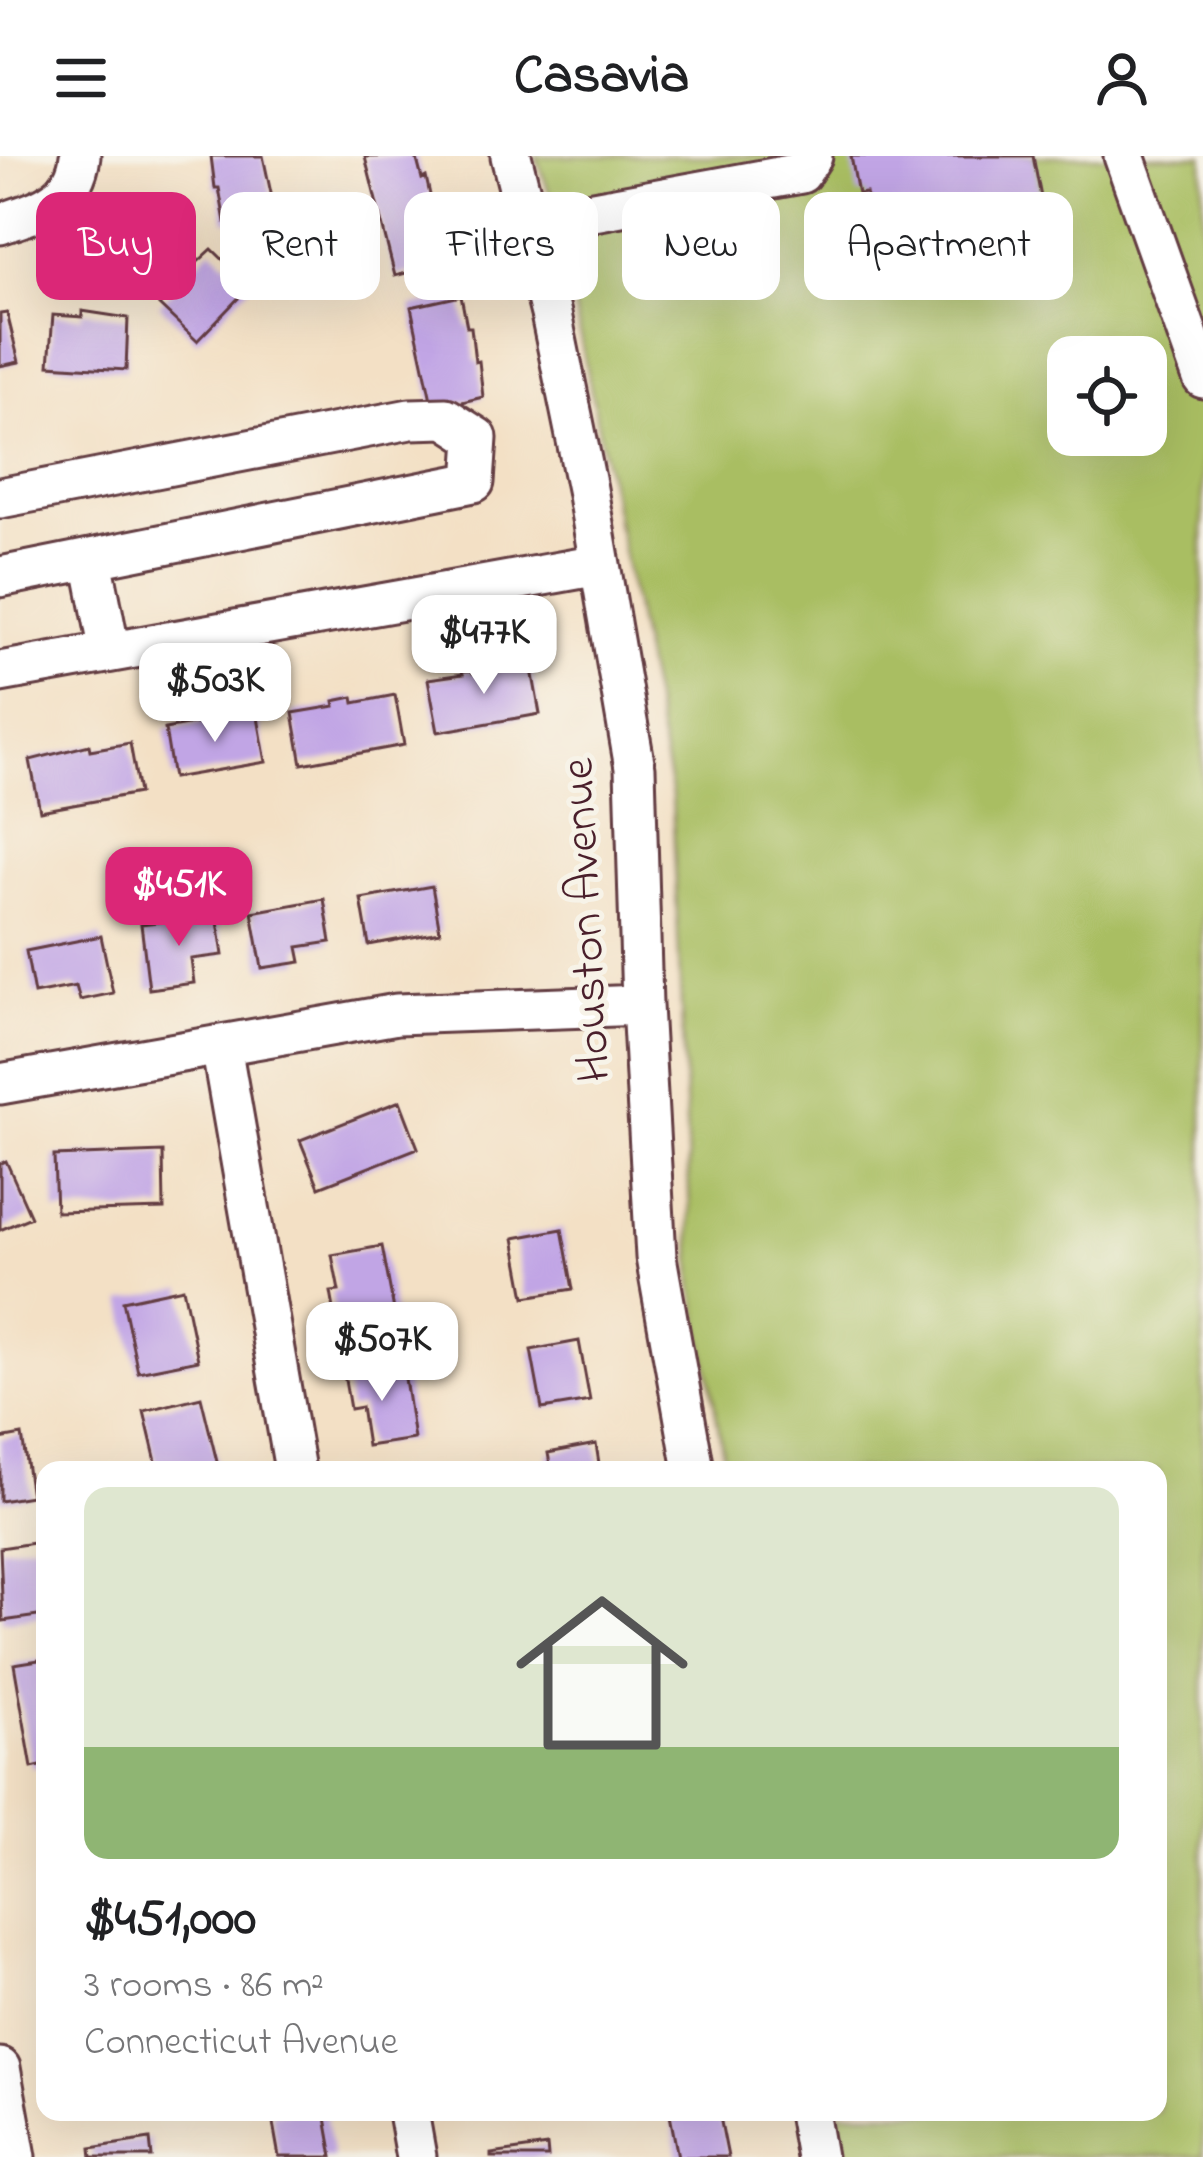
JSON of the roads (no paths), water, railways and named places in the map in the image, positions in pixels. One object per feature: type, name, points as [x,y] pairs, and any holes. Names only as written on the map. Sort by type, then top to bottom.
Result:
[{"type":"street","name":"Houston Avenue","points":[[511,156],[520,192]]},
{"type":"street","points":[[598,210],[801,173],[812,156]]},
{"type":"street","points":[[1124,156],[1203,378]]},
{"type":"street","points":[[0,224],[47,208],[63,196],[77,168]]},
{"type":"street","name":"Houston Avenue","points":[[547,300],[635,768],[656,1257],[692,1461]]},
{"type":"street","points":[[0,498],[410,419],[446,418],[477,438],[474,482],[0,578]]},
{"type":"street","points":[[92,560],[110,652]]},
{"type":"street","points":[[0,672],[599,566]]},
{"type":"street","points":[[0,1084],[397,1014],[642,1005]]},
{"type":"street","points":[[221,1046],[294,1461]]},
{"type":"street","points":[[0,2068],[16,2157]]},
{"type":"street","points":[[410,2121],[416,2157]]},
{"type":"street","points":[[810,2121],[816,2157]]}]
